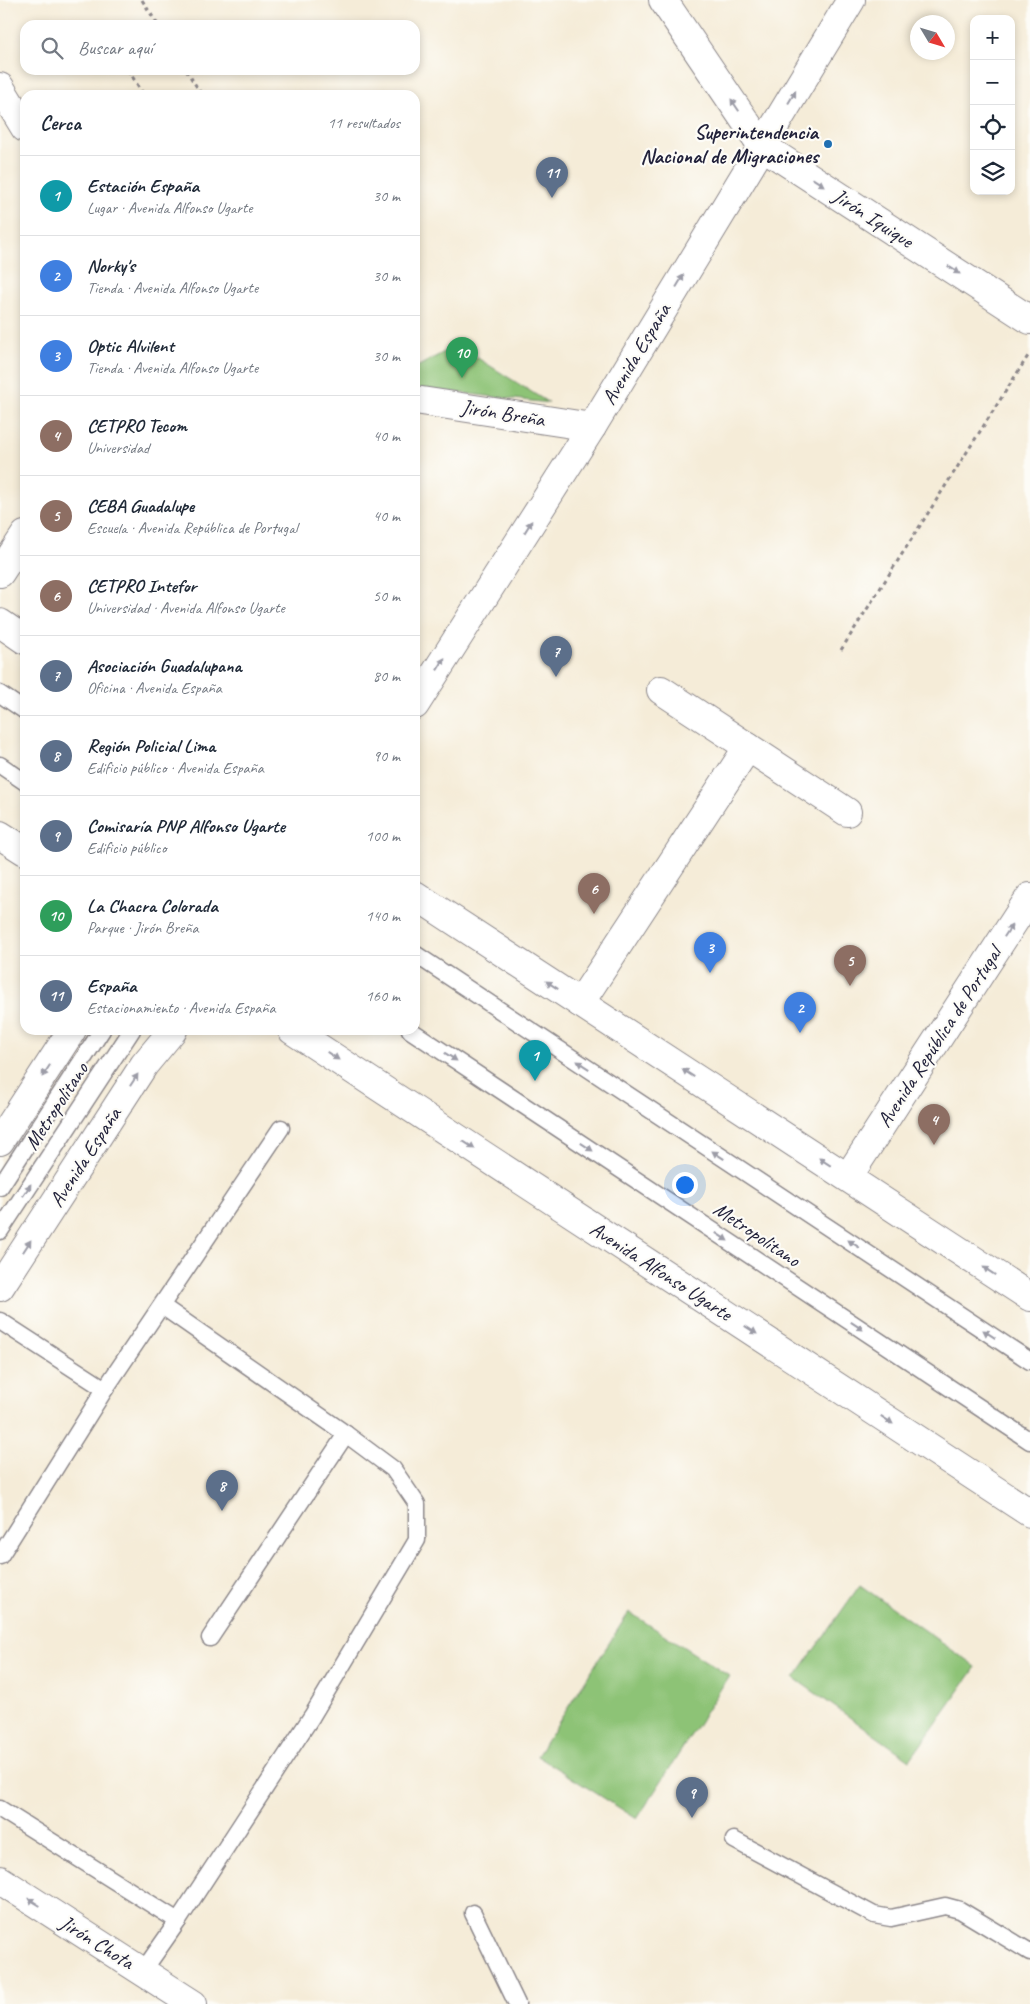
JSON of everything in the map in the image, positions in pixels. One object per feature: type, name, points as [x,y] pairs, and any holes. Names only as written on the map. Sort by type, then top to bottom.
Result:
[{"type":"street","name":"Jirón Iquique","points":[[664,0],[762,146],[1030,320]]},
{"type":"street","name":"Avenida España","points":[[420,697],[592,427],[851,0]]},
{"type":"street","points":[[0,87],[20,120]]},
{"type":"street","name":"Jirón Breña","points":[[420,401],[592,427]]},
{"type":"street","points":[[0,573],[20,543]]},
{"type":"street","points":[[0,623],[20,637]]},
{"type":"street","points":[[661,690],[847,812]]},
{"type":"street","points":[[580,1004],[748,747]]},
{"type":"street","points":[[0,835],[20,849]]},
{"type":"street","name":"Avenida República de Portugal","points":[[848,1177],[1030,897]]},
{"type":"street","points":[[420,898],[1030,1298]]},
{"type":"street","points":[[0,1141],[69,1035]]},
{"type":"street","name":"Avenida España","points":[[0,1287],[144,1065],[169,1035]]},
{"type":"street","name":"Avenida Alfonso Ugarte","points":[[300,1035],[1030,1513]]},
{"type":"street","name":"Jirón Chota","points":[[0,1880],[193,2004]]},
{"type":"lane","points":[[0,694],[20,708]]},
{"type":"lane","points":[[0,765],[20,779]]},
{"type":"lane","name":"Metropolitano","points":[[420,957],[1030,1361]]},
{"type":"lane","name":"Metropolitano","points":[[0,1187],[99,1035]]},
{"type":"lane","name":"Metropolitano","points":[[0,1231],[129,1035]]},
{"type":"lane","name":"Metropolitano","points":[[418,1035],[1030,1441]]},
{"type":"lane","points":[[0,1556],[105,1389],[281,1128]]},
{"type":"lane","points":[[142,1971],[178,1921],[312,1716],[417,1540],[417,1504],[393,1469],[162,1306]]},
{"type":"lane","points":[[0,1321],[105,1389]]},
{"type":"lane","points":[[210,1638],[346,1434]]},
{"type":"lane","points":[[0,1809],[178,1921]]},
{"type":"lane","points":[[734,1840],[874,1915],[891,1918],[945,1906],[960,1910],[1030,1952]]},
{"type":"lane","points":[[473,1914],[517,2004]]},
{"type":"path","points":[[142,0],[155,20]]},
{"type":"path","points":[[131,75],[141,90]]},
{"type":"path","points":[[189,75],[199,90]]},
{"type":"path","points":[[841,650],[1030,353]]},
{"type":"green space","points":[[457,345],[549,403],[420,389],[420,365]]},
{"type":"green space","points":[[860,1585],[976,1667],[910,1760],[794,1678]]},
{"type":"green space","points":[[629,1612],[729,1676],[637,1819],[537,1756]]},
{"type":"place","name":"Superintendencia Nacional de Migraciones","points":[[828,144]]},
{"type":"place","name":"España","points":[[552,198]]},
{"type":"place","name":"La Chacra Colorada","points":[[462,378]]},
{"type":"place","name":"Asociación Guadalupana","points":[[556,677]]},
{"type":"place","name":"CETPRO Intefor","points":[[594,914]]},
{"type":"place","name":"Optic Alvilent","points":[[710,973]]},
{"type":"place","name":"CEBA Guadalupe","points":[[850,986]]},
{"type":"place","name":"Norky's","points":[[800,1033]]},
{"type":"place","name":"Estación España","points":[[535,1081]]},
{"type":"place","name":"CETPRO Tecom","points":[[934,1145]]},
{"type":"place","name":"Región Policial Lima","points":[[222,1511]]},
{"type":"place","name":"Comisaría PNP Alfonso Ugarte","points":[[692,1818]]}]
